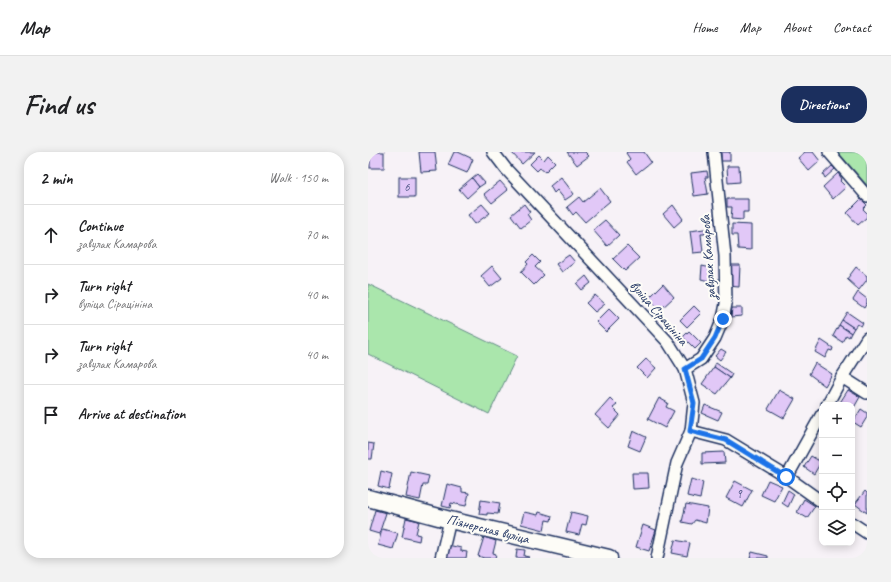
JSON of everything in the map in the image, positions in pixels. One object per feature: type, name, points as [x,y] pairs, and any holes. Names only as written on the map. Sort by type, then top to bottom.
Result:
[{"type":"street","name":"завулак Камарова","points":[[685,369],[701,359],[715,338],[723,319],[726,304],[724,256],[714,152]]},
{"type":"street","points":[[829,152],[867,196]]},
{"type":"street","name":"вуліца Сірацініна","points":[[493,153],[506,169],[668,342],[685,369],[694,403],[690,431],[677,464],[657,558]]},
{"type":"street","points":[[829,402],[842,377],[867,338]]},
{"type":"street","points":[[842,377],[867,393]]},
{"type":"street","points":[[786,477],[819,419]]},
{"type":"street","points":[[690,431],[726,440],[786,477],[819,500]]},
{"type":"street","name":"Піянерская вуліца","points":[[368,498],[450,520],[609,558]]},
{"type":"street","points":[[441,558],[450,520]]},
{"type":"street","points":[[855,524],[867,533]]},
{"type":"green space","points":[[838,152],[867,152],[867,185]]},
{"type":"green space","points":[[368,284],[517,356],[489,414],[368,354]]},
{"type":"building","points":[[370,152],[384,152],[384,168],[370,168]]},
{"type":"building","points":[[419,152],[435,152],[437,171],[421,172]]},
{"type":"building","points":[[454,152],[458,152],[473,159],[467,173],[448,165]]},
{"type":"building","points":[[535,152],[522,164],[512,153]]},
{"type":"building","points":[[567,152],[585,152],[589,156],[577,165]]},
{"type":"building","points":[[644,152],[651,162],[636,174],[627,162],[630,159],[626,153]]},
{"type":"building","points":[[721,152],[730,152],[730,161],[721,161]]},
{"type":"building","points":[[805,152],[813,152],[820,161],[809,171],[798,158]]},
{"type":"building","points":[[539,155],[544,160],[548,155],[555,162],[545,172],[540,168],[537,171],[530,164]]},
{"type":"building","points":[[727,166],[739,166],[740,182],[728,183]]},
{"type":"building","points":[[832,166],[835,169],[825,178],[823,174]]},
{"type":"building","points":[[707,171],[708,177],[705,177],[708,194],[694,196],[691,173]]},
{"type":"building","points":[[838,173],[842,179],[840,181],[846,187],[833,199],[823,187]]},
{"type":"building","points":[[477,174],[485,183],[479,187],[472,178]]},
{"type":"building","points":[[399,177],[415,177],[415,197],[399,197]]},
{"type":"building","points":[[561,177],[574,194],[565,200],[557,190],[554,193],[550,186]]},
{"type":"building","points":[[472,178],[479,187],[467,198],[459,189]]},
{"type":"building","points":[[500,181],[508,190],[492,203],[484,194]]},
{"type":"building","points":[[600,188],[610,201],[585,222],[576,212],[573,215],[567,207],[579,197],[583,202]]},
{"type":"building","points":[[727,199],[748,199],[748,212],[743,212],[743,220],[731,219],[732,207],[727,207]]},
{"type":"building","points":[[861,199],[867,205],[863,209],[867,213],[867,217],[858,225],[847,213]]},
{"type":"building","points":[[482,204],[490,213],[475,224],[468,215]]},
{"type":"building","points":[[524,204],[530,212],[527,214],[531,220],[521,228],[511,215]]},
{"type":"building","points":[[673,205],[683,219],[674,227],[663,214]]},
{"type":"building","points":[[605,220],[619,235],[607,246],[593,230]]},
{"type":"building","points":[[732,224],[751,225],[751,250],[738,249],[737,235],[732,235]]},
{"type":"building","points":[[707,230],[707,232],[704,232],[705,234],[701,234],[703,252],[693,253],[690,231]]},
{"type":"building","points":[[627,246],[639,258],[625,271],[613,259]]},
{"type":"building","points":[[533,255],[540,262],[535,267],[544,275],[534,285],[521,272],[528,264],[526,262]]},
{"type":"building","points":[[569,255],[575,262],[562,272],[556,264]]},
{"type":"building","points":[[728,265],[740,265],[739,287],[728,286]]},
{"type":"building","points":[[492,266],[502,278],[490,287],[481,276]]},
{"type":"building","points":[[702,266],[711,268],[709,281],[701,279]]},
{"type":"building","points":[[856,267],[867,276],[867,282],[866,281],[859,290],[847,279]]},
{"type":"building","points":[[586,276],[591,283],[582,290],[577,284]]},
{"type":"building","points":[[663,284],[674,297],[660,310],[649,298]]},
{"type":"building","points":[[858,292],[867,299],[867,303],[864,308],[853,300]]},
{"type":"building","points":[[595,295],[605,304],[595,312],[586,303]]},
{"type":"building","points":[[694,306],[701,313],[687,327],[680,320]]},
{"type":"building","points":[[732,308],[742,308],[742,316],[731,317]]},
{"type":"building","points":[[609,309],[619,319],[606,332],[596,322]]},
{"type":"building","points":[[847,312],[863,323],[861,326],[857,324],[854,328],[842,320]]},
{"type":"building","points":[[842,320],[854,328],[851,333],[839,325]]},
{"type":"building","points":[[839,325],[851,333],[849,337],[846,335],[842,342],[833,336]]},
{"type":"building","points":[[689,331],[701,343],[695,349],[683,337]]},
{"type":"building","points":[[821,340],[833,348],[832,351],[829,350],[825,358],[815,352]]},
{"type":"building","points":[[721,349],[726,352],[720,360],[715,356]]},
{"type":"building","points":[[646,359],[656,368],[647,378],[637,368]]},
{"type":"building","points":[[716,363],[732,374],[730,378],[714,367]]},
{"type":"building","points":[[815,363],[832,374],[825,386],[809,374]]},
{"type":"building","points":[[714,367],[730,378],[717,394],[702,384]]},
{"type":"building","points":[[779,390],[795,399],[784,418],[768,409]]},
{"type":"building","points":[[848,390],[860,397],[855,406],[855,402],[840,402]]},
{"type":"building","points":[[610,398],[617,405],[613,408],[620,415],[609,428],[595,415]]},
{"type":"building","points":[[659,398],[668,403],[666,407],[674,411],[665,428],[648,419]]},
{"type":"building","points":[[705,405],[722,412],[718,420],[702,413]]},
{"type":"building","points":[[861,409],[867,413],[867,417],[861,427],[855,423],[855,419]]},
{"type":"building","points":[[633,431],[646,437],[640,451],[628,446]]},
{"type":"building","points":[[368,443],[374,444],[372,459],[368,459]]},
{"type":"building","points":[[724,452],[725,463],[702,464],[702,453]]},
{"type":"building","points":[[811,456],[819,461],[819,465],[814,474],[804,467]]},
{"type":"building","points":[[381,471],[392,474],[389,489],[378,486]]},
{"type":"building","points":[[411,472],[429,476],[427,485],[423,485],[420,500],[406,497]]},
{"type":"building","points":[[632,473],[648,473],[649,488],[633,489]]},
{"type":"building","points":[[691,479],[703,482],[700,499],[687,496]]},
{"type":"building","points":[[768,480],[782,486],[774,501],[761,495]]},
{"type":"building","points":[[735,481],[752,490],[743,507],[726,498]]},
{"type":"building","points":[[447,484],[462,488],[462,492],[469,493],[466,506],[451,503],[450,508],[442,506]]},
{"type":"building","points":[[788,490],[794,494],[788,507],[782,503]]},
{"type":"building","points":[[865,491],[867,493],[867,513],[855,504]]},
{"type":"building","points":[[804,499],[815,506],[807,518],[797,512]]},
{"type":"building","points":[[481,500],[500,503],[498,514],[479,514]]},
{"type":"building","points":[[686,504],[708,508],[706,523],[695,520],[692,524],[682,522]]},
{"type":"building","points":[[375,510],[386,513],[379,534],[369,531]]},
{"type":"building","points":[[524,512],[538,515],[539,512],[552,516],[551,521],[546,520],[544,530],[521,524]]},
{"type":"building","points":[[571,512],[588,516],[586,525],[582,524],[579,535],[566,532]]},
{"type":"building","points":[[406,518],[419,521],[416,534],[420,535],[419,541],[402,537]]},
{"type":"building","points":[[643,525],[656,530],[649,551],[636,547]]},
{"type":"building","points":[[382,529],[398,533],[393,549],[378,545]]},
{"type":"building","points":[[484,537],[496,541],[493,553],[496,554],[495,558],[484,558],[478,556]]},
{"type":"building","points":[[675,540],[690,543],[687,556],[672,553]]},
{"type":"building","points":[[448,545],[461,548],[461,551],[467,552],[466,558],[446,558]]},
{"type":"building","points":[[517,549],[525,550],[524,556],[529,557],[516,558]]},
{"type":"building","points":[[752,552],[768,556],[768,558],[750,558]]},
{"type":"route","points":[[723,319],[715,338],[701,359],[685,369],[694,403],[690,431],[726,440],[786,477]]}]
